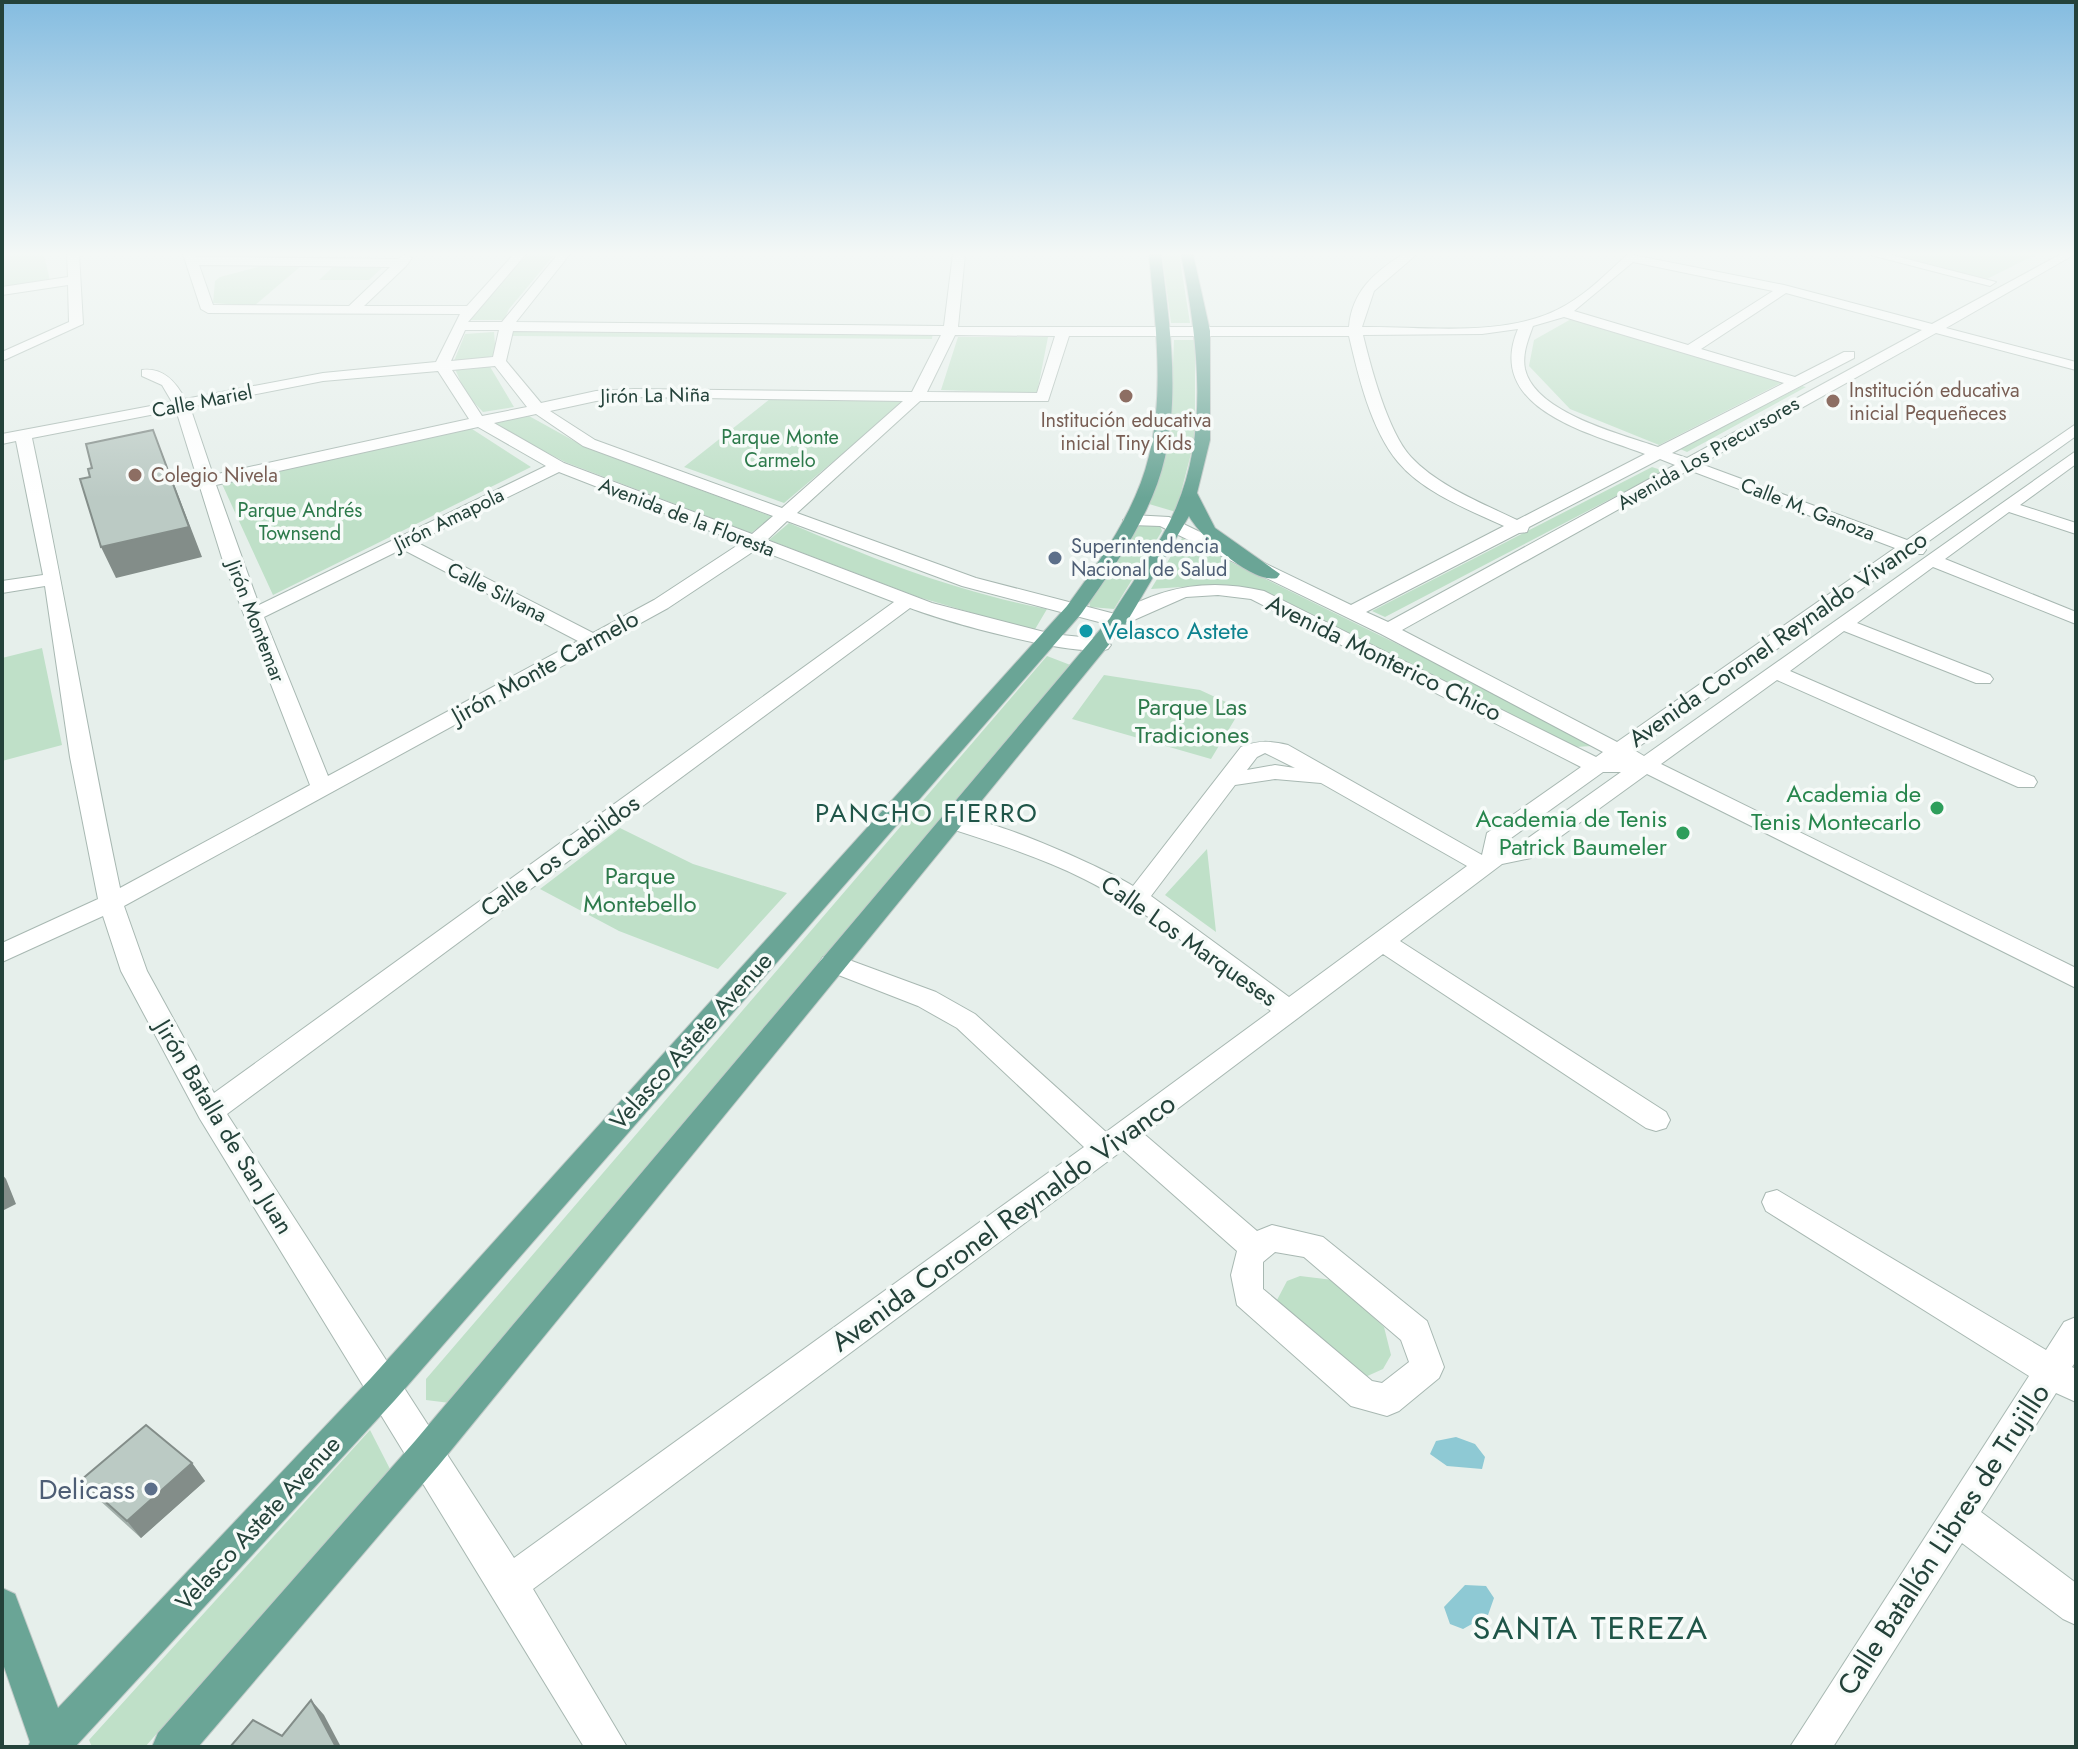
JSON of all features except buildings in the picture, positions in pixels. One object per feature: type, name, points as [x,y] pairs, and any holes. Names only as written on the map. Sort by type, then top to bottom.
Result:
[{"type":"main road","name":"Velasco Astete Avenue","points":[[51,1746],[383,1389],[1051,640],[1132,520],[1161,439],[1162,336]]},
{"type":"main road","points":[[172,1747],[427,1453],[832,963],[1101,645],[1175,527],[1189,493],[1202,440],[1203,336]]},
{"type":"main road","points":[[1189,493],[1194,514],[1203,528],[1271,574]]},
{"type":"main road","points":[[2,1607],[51,1746]]},
{"type":"street","points":[[2,357],[50,336]]},
{"type":"street","points":[[442,366],[455,336]]},
{"type":"street","points":[[499,361],[505,336]]},
{"type":"street","name":"Jirón Monte Carmelo","points":[[2,953],[111,903],[661,604],[753,543],[918,395],[947,336]]},
{"type":"street","name":"Jirón La Niña","points":[[205,482],[533,407],[634,393],[1043,398],[1062,336]]},
{"type":"street","points":[[1356,336],[1381,410],[1402,457],[1453,496],[1521,528]]},
{"type":"street","name":"Calle M. Ganoza","points":[[1521,336],[1514,362],[1523,384],[1543,404],[1593,431],[1909,546],[2075,618]]},
{"type":"street","points":[[1648,336],[1797,382]]},
{"type":"street","points":[[1693,348],[1712,336]]},
{"type":"street","name":"Avenida Los Precursores","points":[[1352,612],[1521,528],[1885,336]]},
{"type":"street","name":"Avenida Los Precursores","points":[[1388,630],[1690,464],[1906,336]]},
{"type":"street","points":[[1984,336],[2076,366]]},
{"type":"street","name":"Calle Mariel","points":[[12,437],[323,377],[499,361]]},
{"type":"street","name":"Avenida de la Floresta","points":[[499,361],[510,382],[533,407],[589,443],[969,582],[1118,621]]},
{"type":"street","name":"Avenida de la Floresta","points":[[442,366],[477,420],[558,466],[909,600],[1051,640],[1101,645]]},
{"type":"street","points":[[147,373],[168,382],[182,406]]},
{"type":"street","name":"Jirón Montemar","points":[[182,406],[205,482],[322,788]]},
{"type":"street","name":"Avenida Coronel Reynaldo Vivanco","points":[[1489,862],[1495,838],[2076,429]]},
{"type":"street","name":"Jirón Batalla de San Juan","points":[[12,437],[53,579],[81,757],[111,903],[134,971],[210,1111],[509,1584],[607,1747]]},
{"type":"street","points":[[2034,459],[2072,459]]},
{"type":"street","name":"Avenida Coronel Reynaldo Vivanco","points":[[509,1584],[1489,862],[1523,853],[2072,459]]},
{"type":"street","name":"Jirón Amapola","points":[[254,615],[558,466]]},
{"type":"street","points":[[2007,506],[2076,529]]},
{"type":"street","name":"Avenida Monterico Chico","points":[[1132,520],[1158,520],[1175,527],[1352,612],[1618,751],[2076,979]]},
{"type":"street","name":"Calle Silvana","points":[[402,542],[593,641]]},
{"type":"street","points":[[2,587],[53,579]]},
{"type":"street","name":"Avenida Monterico Chico","points":[[1118,621],[1162,596],[1182,591],[1220,589],[1257,595],[1597,766],[1646,765]]},
{"type":"street","name":"Calle Los Cabildos","points":[[210,1111],[909,600]]},
{"type":"street","points":[[1843,624],[1983,679]]},
{"type":"street","points":[[1775,672],[2026,782]]},
{"type":"street","points":[[1136,899],[1249,752],[1263,746],[1280,750],[1489,862]]},
{"type":"street","name":"Calle Los Marqueses","points":[[953,822],[1052,855],[1136,899],[1289,1011]]},
{"type":"street","points":[[1383,942],[1656,1120]]},
{"type":"street","points":[[832,963],[927,999],[966,1021],[1114,1141],[1254,1247]]},
{"type":"street","points":[[1777,1202],[2063,1379]]},
{"type":"street","points":[[1272,1238],[1312,1246],[1415,1331],[1427,1367],[1387,1400],[1363,1395],[1248,1295],[1245,1265],[1254,1247],[1272,1238]]},
{"type":"street","name":"Calle Batallón Libres de Trujillo","points":[[1810,1747],[1957,1517],[2063,1379],[2076,1332]]},
{"type":"street","points":[[1957,1517],[2076,1606]]},
{"type":"green space","points":[[464,336],[494,336],[496,356],[454,361]]},
{"type":"green space","points":[[512,336],[932,336],[932,339]]},
{"type":"green space","points":[[1542,336],[1631,336],[1783,382],[1659,445],[1570,409],[1529,366],[1534,340]]},
{"type":"green space","points":[[958,337],[1048,337],[1037,393],[941,390]]},
{"type":"green space","points":[[1174,340],[1195,340],[1195,438],[1176,512],[1149,504],[1170,435]]},
{"type":"green space","points":[[489,365],[514,407],[483,412],[466,394],[455,369]]},
{"type":"green space","points":[[1802,386],[1806,387],[1687,452],[1680,449]]},
{"type":"green space","name":"Parque Monte Carmelo","points":[[770,399],[905,401],[784,503],[684,467]]},
{"type":"green space","points":[[529,416],[585,447],[773,517],[751,533],[565,462],[491,423]]},
{"type":"green space","name":"Parque Andrés Townsend","points":[[469,427],[531,467],[273,595],[222,484]]},
{"type":"green space","points":[[1652,467],[1664,471],[1385,617],[1372,611]]},
{"type":"green space","points":[[789,523],[916,573],[1047,609],[1034,631],[918,597],[769,540]]},
{"type":"green space","points":[[1139,524],[1160,526],[1162,531],[1114,609],[1090,607],[1089,602]]},
{"type":"green space","points":[[1182,538],[1590,739],[1592,746],[1575,747],[1245,587],[1212,585],[1151,589]]},
{"type":"green space","points":[[42,648],[62,745],[2,761],[2,658]]},
{"type":"green space","points":[[1047,656],[1073,666],[450,1403],[426,1400],[426,1379]]},
{"type":"green space","name":"Parque Las Tradiciones","points":[[1104,675],[1200,690],[1241,709],[1211,759],[1072,719]]},
{"type":"green space","name":"Parque Montebello","points":[[620,828],[693,864],[787,893],[718,969],[619,931],[540,889]]},
{"type":"green space","points":[[1207,849],[1216,932],[1165,895]]},
{"type":"green space","points":[[1300,1276],[1333,1280],[1384,1327],[1391,1355],[1383,1369],[1363,1378],[1278,1310],[1277,1300],[1287,1281]]},
{"type":"green space","points":[[370,1430],[390,1469],[145,1747],[92,1747],[89,1740]]},
{"type":"water","points":[[1456,1437],[1475,1444],[1485,1457],[1482,1469],[1447,1466],[1430,1454],[1436,1441]]},
{"type":"water","points":[[1465,1585],[1486,1586],[1494,1598],[1488,1615],[1463,1629],[1450,1624],[1444,1607]]},
{"type":"place","name":"Institución educativa inicial Tiny Kids","points":[[1126,396]]},
{"type":"place","name":"Institución educativa inicial Pequeñeces","points":[[1833,401]]},
{"type":"place","name":"Colegio Nivela","points":[[135,475]]},
{"type":"place","name":"Superintendencia Nacional de Salud","points":[[1055,558]]},
{"type":"place","name":"Velasco Astete","points":[[1086,631]]},
{"type":"place","name":"Academia de Tenis Montecarlo","points":[[1937,808]]},
{"type":"place","name":"Academia de Tenis Patrick Baumeler","points":[[1683,833]]},
{"type":"place","name":"Delicass","points":[[151,1489]]},
{"type":"district","name":"PANCHO FIERRO","points":[[927,813]]},
{"type":"district","name":"SANTA TEREZA","points":[[1591,1628]]}]
